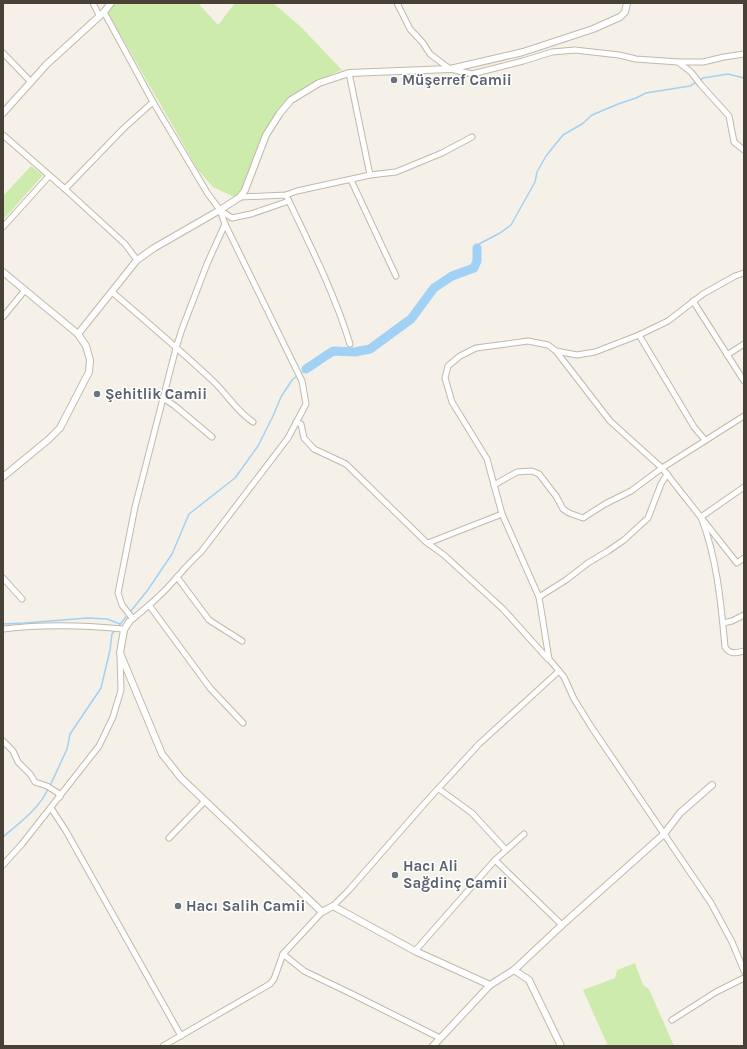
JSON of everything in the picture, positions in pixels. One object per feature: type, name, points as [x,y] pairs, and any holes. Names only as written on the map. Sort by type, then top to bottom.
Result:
[{"type":"street","points":[[3,865],[60,797],[99,746],[113,717],[121,690],[120,653],[124,629],[131,619],[149,605],[201,552],[288,438],[306,404],[302,381],[225,224],[220,210],[208,194],[102,13],[93,3]]},
{"type":"street","points":[[3,113],[47,64],[111,3]]},
{"type":"street","points":[[397,3],[410,29],[430,54],[450,69],[472,74],[552,52],[575,50],[619,55],[636,59],[678,62],[703,62],[724,56],[744,54]]},
{"type":"street","points":[[78,334],[137,260],[154,248],[240,197],[245,190],[266,135],[280,113],[291,100],[303,91],[319,83],[349,73],[450,69],[523,52],[594,29],[620,17],[625,12],[627,3]]},
{"type":"street","points":[[3,53],[31,82]]},
{"type":"street","points":[[678,62],[691,72],[701,86],[729,116],[734,142],[744,150]]},
{"type":"street","points":[[349,73],[370,175]]},
{"type":"street","points":[[65,189],[124,128],[153,102]]},
{"type":"street","points":[[3,135],[126,244],[137,260]]},
{"type":"street","points":[[240,197],[286,195],[297,191],[370,175],[396,172],[442,153],[472,137]]},
{"type":"street","points":[[3,227],[49,176]]},
{"type":"street","points":[[351,180],[396,276]]},
{"type":"street","points":[[286,195],[323,272],[350,344]]},
{"type":"street","points":[[220,210],[232,218],[251,214],[289,201]]},
{"type":"street","points":[[131,619],[122,605],[118,592],[132,522],[176,348],[207,264],[225,224]]},
{"type":"street","points":[[3,272],[78,334],[86,346],[90,360],[89,372],[60,428],[3,477]]},
{"type":"street","points":[[556,351],[577,355],[595,352],[639,335],[668,321],[703,294],[735,276],[744,273]]},
{"type":"street","points":[[3,317],[25,290]]},
{"type":"street","points":[[112,292],[222,390],[232,404],[253,422]]},
{"type":"street","points":[[693,301],[744,382]]},
{"type":"street","points":[[639,335],[694,427],[705,440]]},
{"type":"street","points":[[549,659],[538,597],[502,514],[487,459],[452,402],[445,378],[448,366],[460,356],[476,348],[528,340],[548,346],[556,351],[610,421],[662,468],[737,563],[744,558]]},
{"type":"street","points":[[727,355],[744,344]]},
{"type":"street","points":[[163,398],[175,406],[212,437]]},
{"type":"street","points":[[494,485],[517,472],[532,471],[539,474],[556,496],[563,509],[583,518],[605,504],[632,491],[662,468],[744,416]]},
{"type":"street","points":[[296,422],[301,424],[304,438],[314,449],[346,464],[428,543],[444,555],[503,610],[564,677],[574,699],[711,903],[732,942],[744,971]]},
{"type":"street","points":[[538,597],[613,548],[648,518],[661,484],[667,474]]},
{"type":"street","points":[[701,517],[744,487]]},
{"type":"street","points":[[428,543],[502,514]]},
{"type":"street","points":[[701,517],[709,538],[714,563],[725,647],[728,651],[733,653],[744,651]]},
{"type":"street","points":[[177,577],[209,620],[242,641]]},
{"type":"street","points":[[3,578],[22,599]]},
{"type":"street","points":[[149,605],[210,688],[243,723]]},
{"type":"street","points":[[723,623],[732,621],[744,615]]},
{"type":"street","points":[[3,629],[87,625],[124,629]]},
{"type":"street","points":[[120,653],[162,754],[181,778],[322,912]]},
{"type":"street","points":[[163,1046],[270,984],[274,979],[283,954],[322,912],[333,906],[349,890],[479,744],[559,671]]},
{"type":"street","points":[[3,741],[13,751],[18,762],[30,774],[35,782],[47,786],[58,793],[60,797]]},
{"type":"street","points":[[283,954],[304,971],[350,993],[438,1043],[490,985],[514,970],[664,834],[680,813],[712,785]]},
{"type":"street","points":[[439,789],[472,814],[506,850]]},
{"type":"street","points":[[169,838],[206,801]]},
{"type":"street","points":[[51,808],[66,831],[180,1036]]},
{"type":"street","points":[[415,951],[495,860],[524,834]]},
{"type":"street","points":[[495,860],[562,925]]},
{"type":"street","points":[[333,906],[415,951],[490,985]]},
{"type":"street","points":[[514,970],[529,980],[561,1046]]},
{"type":"street","points":[[672,1020],[716,992],[744,978]]},
{"type":"green space","points":[[116,3],[198,3],[218,25],[235,3],[273,3],[301,27],[342,70],[313,82],[283,103],[268,130],[240,195],[234,197],[213,187],[198,170],[108,13]]},
{"type":"green space","points":[[31,166],[43,175],[3,220],[3,196]]},
{"type":"green space","points":[[635,963],[643,985],[649,989],[674,1046],[608,1046],[583,990],[615,978],[617,970]]},
{"type":"waterway","points":[[477,248],[479,244],[500,233],[511,225],[535,182],[537,172],[546,156],[563,135],[582,124],[592,115],[646,93],[690,86],[703,78],[728,74],[744,78]]},
{"type":"waterway","points":[[306,369],[333,351],[355,352],[370,349],[411,319],[434,288],[452,276],[474,268],[477,261],[477,248]]},
{"type":"waterway","points":[[118,627],[147,591],[172,554],[189,514],[235,478],[258,446],[281,397],[292,380],[306,369]]},
{"type":"waterway","points":[[3,624],[88,618],[107,619],[120,624]]},
{"type":"waterway","points":[[50,786],[67,749],[70,734],[101,688],[110,650],[112,634],[115,630]]},
{"type":"waterway","points":[[3,837],[34,809],[48,789]]},
{"type":"place","name":"Müşerref Camii","points":[[394,80]]},
{"type":"place","name":"Şehitlik Camii","points":[[97,394]]},
{"type":"place","name":"Hacı Ali Sağdinç Camii","points":[[395,875]]},
{"type":"place","name":"Hacı Salih Camii","points":[[178,906]]}]
